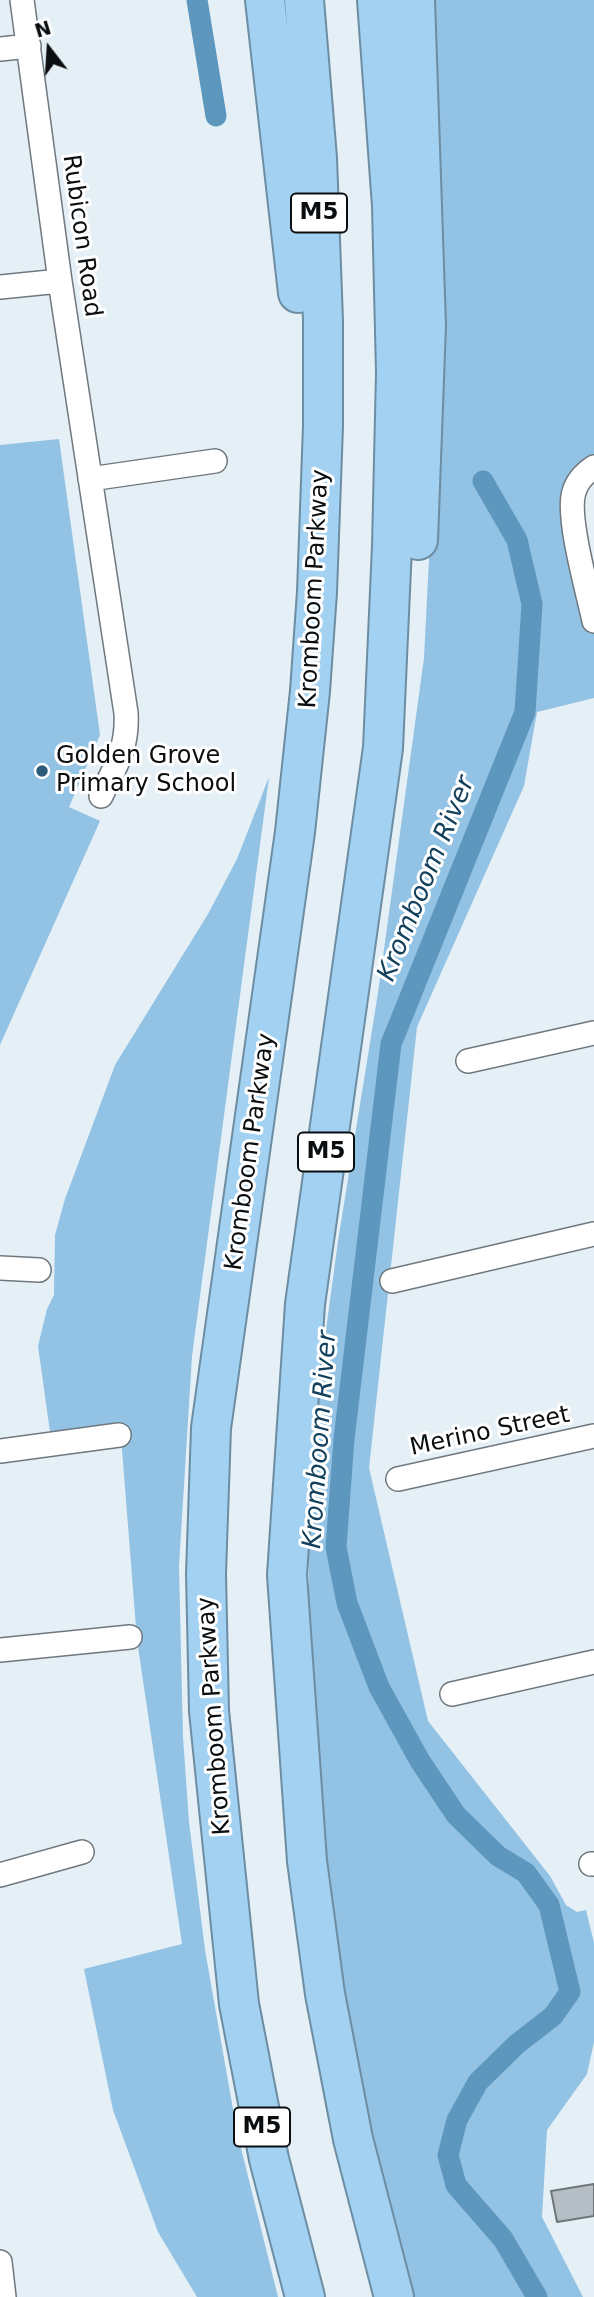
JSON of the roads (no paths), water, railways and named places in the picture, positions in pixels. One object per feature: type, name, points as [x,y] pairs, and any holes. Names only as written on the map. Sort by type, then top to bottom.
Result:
[{"type":"highway","points":[[265,0],[302,334],[323,426]]},
{"type":"highway","name":"Kromboom Parkway","points":[[304,0],[319,209],[323,426],[317,592],[295,832],[211,1428],[206,1574],[209,1711],[239,2004],[268,2159],[305,2297]]},
{"type":"highway","name":"M5","points":[[377,0],[389,153],[396,332],[393,546],[383,748],[305,1304],[287,1575],[307,1861],[325,1994],[353,2139],[394,2297]]},
{"type":"highway","points":[[383,748],[403,691],[416,582],[422,472],[425,273],[415,0]]},
{"type":"street","name":"Rubicon Road","points":[[22,0],[60,281],[126,713],[127,734],[122,752],[101,796]]},
{"type":"street","points":[[0,48],[29,46]]},
{"type":"street","points":[[0,288],[60,281]]},
{"type":"street","points":[[90,480],[215,461]]},
{"type":"street","points":[[594,467],[584,474],[574,490],[570,510],[594,621]]},
{"type":"street","points":[[468,1061],[594,1033]]},
{"type":"street","points":[[392,1281],[594,1234]]},
{"type":"street","points":[[0,1268],[39,1270]]},
{"type":"street","points":[[0,1451],[119,1435]]},
{"type":"street","name":"Merino Street","points":[[398,1479],[594,1436]]},
{"type":"street","points":[[0,1650],[130,1637]]},
{"type":"street","points":[[452,1694],[594,1662]]},
{"type":"street","points":[[0,1875],[82,1852]]},
{"type":"street","points":[[0,2262],[4,2297]]},
{"type":"waterway","name":"Kromboom River","points":[[197,0],[216,116]]},
{"type":"waterway","name":"Kromboom River","points":[[483,481],[517,540],[532,604],[525,712],[391,1044],[344,1439],[336,1547],[347,1603],[379,1687],[420,1761],[456,1815],[498,1856],[526,1873],[549,1905],[570,1992],[553,2016],[517,2044],[478,2082],[457,2120],[448,2155],[456,2185],[503,2239],[537,2297]]},
{"type":"place","name":"Golden Grove Primary School","points":[[42,771]]}]
